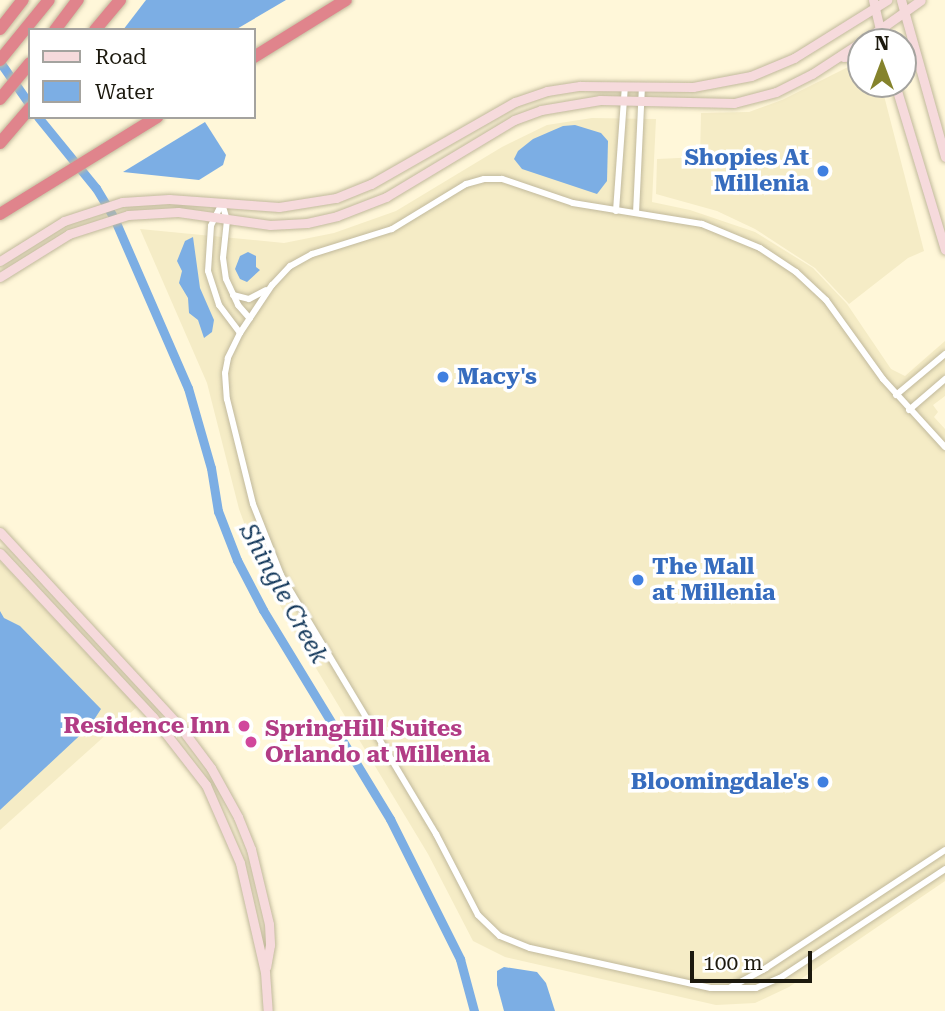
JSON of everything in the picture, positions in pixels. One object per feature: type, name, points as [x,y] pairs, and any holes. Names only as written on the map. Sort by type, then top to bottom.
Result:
[{"type":"highway","points":[[3,26],[23,0]]},
{"type":"highway","points":[[0,60],[49,0]]},
{"type":"highway","points":[[57,28],[78,0]]},
{"type":"highway","points":[[97,28],[120,0]]},
{"type":"highway","points":[[256,56],[346,0]]},
{"type":"highway","points":[[0,99],[28,64]]},
{"type":"highway","points":[[0,143],[28,110]]},
{"type":"highway","points":[[0,214],[154,119]]},
{"type":"street","points":[[0,261],[58,225],[90,211],[122,202],[169,198],[279,207],[329,200],[371,184],[515,102],[569,87],[693,87],[759,74],[794,58],[874,4],[887,0]]},
{"type":"street","points":[[901,0],[945,158]]},
{"type":"street","points":[[882,28],[921,0]]},
{"type":"street","points":[[874,4],[881,28]]},
{"type":"street","points":[[0,277],[56,242],[96,224],[128,215],[178,212],[285,225],[344,214],[392,193],[514,120],[566,104],[624,100],[734,103],[776,92],[847,51]]},
{"type":"street","points":[[838,57],[847,56]]},
{"type":"street","points":[[616,211],[625,86]]},
{"type":"street","points":[[636,213],[642,86]]},
{"type":"street","points":[[899,98],[945,250]]},
{"type":"street","points":[[233,295],[249,299],[272,285],[301,260],[392,229],[475,181],[502,179],[569,203],[704,225],[741,239],[782,262],[828,302],[896,395],[945,447]]},
{"type":"street","points":[[222,203],[213,217],[207,259],[210,281],[219,304],[240,333]]},
{"type":"street","points":[[222,203],[227,220],[224,270],[233,295],[250,319]]},
{"type":"street","points":[[272,285],[240,333],[228,358],[227,399],[253,504],[281,575],[432,826],[478,915],[500,936],[530,948],[711,988],[756,988],[780,978],[945,869]]},
{"type":"street","points":[[896,395],[945,354]]},
{"type":"street","points":[[909,410],[945,379]]},
{"type":"street","points":[[0,532],[171,716],[211,768],[238,817],[263,893],[270,945],[265,972]]},
{"type":"street","points":[[0,553],[153,717],[206,785],[240,863],[265,972],[268,1011]]},
{"type":"street","points":[[729,988],[766,968],[945,850]]},
{"type":"shaded area","points":[[847,68],[847,98],[885,98],[924,251],[908,258],[849,304],[815,268],[755,229],[717,211],[656,194],[657,159],[700,157],[701,113],[749,112],[782,100]]},
{"type":"shaded area","name":"The Mall at Millenia","points":[[592,118],[656,119],[652,202],[690,210],[755,232],[813,268],[847,304],[891,369],[905,376],[945,341],[945,396],[933,405],[938,412],[934,417],[945,429],[945,881],[789,987],[755,1003],[716,1005],[505,957],[473,941],[428,854],[290,625],[259,563],[239,509],[207,383],[140,229],[284,243],[334,233],[396,211],[502,147],[547,125]]},
{"type":"shaded area","points":[[0,561],[137,707],[0,830]]},
{"type":"water","points":[[146,0],[286,0],[238,28],[125,28]]},
{"type":"water","points":[[205,122],[226,155],[223,165],[199,180],[123,172]]},
{"type":"water","points":[[575,125],[601,133],[608,141],[607,181],[597,194],[522,169],[514,159],[518,151],[533,139],[563,126]]},
{"type":"water","points":[[193,237],[200,288],[214,320],[212,332],[204,338],[198,320],[189,313],[188,298],[179,283],[182,271],[177,261],[185,241]]},
{"type":"water","points":[[248,252],[256,256],[256,267],[260,270],[247,282],[240,279],[235,269],[240,256]]},
{"type":"water","points":[[0,611],[4,618],[20,626],[101,709],[90,726],[0,810]]},
{"type":"water","points":[[504,967],[537,972],[546,983],[555,1011],[504,1011],[497,985],[497,971]]},
{"type":"waterway","name":"Shingle Creek","points":[[0,62],[28,102]]},
{"type":"waterway","name":"Shingle Creek","points":[[40,119],[96,188],[114,218],[188,388],[211,468],[218,511],[237,560],[263,610],[390,819],[460,959],[474,1011]]},
{"type":"place","name":"Shopies At Millenia","points":[[823,171]]},
{"type":"place","name":"Macy's","points":[[443,377]]},
{"type":"place","name":"The Mall at Millenia","points":[[638,580]]},
{"type":"place","name":"Residence Inn","points":[[244,726]]},
{"type":"place","name":"SpringHill Suites Orlando at Millenia","points":[[251,742]]},
{"type":"place","name":"Bloomingdale's","points":[[823,782]]}]
